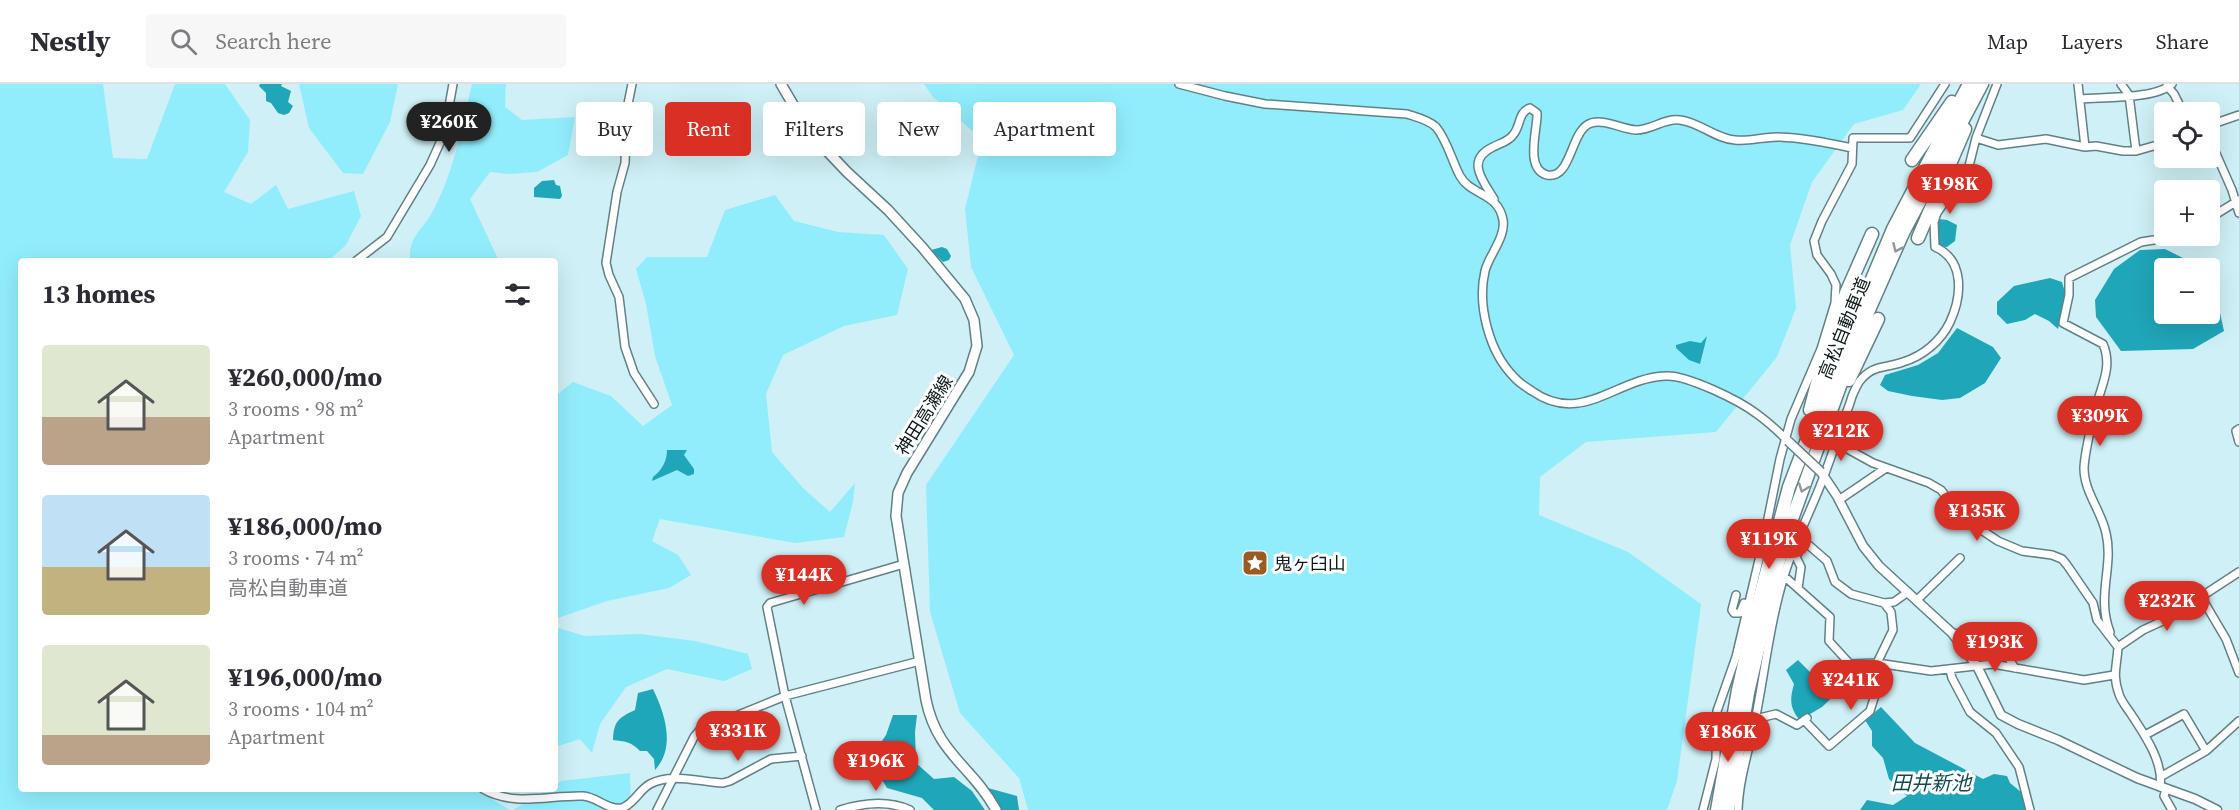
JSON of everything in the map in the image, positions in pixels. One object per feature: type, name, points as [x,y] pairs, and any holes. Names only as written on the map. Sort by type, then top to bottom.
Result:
[{"type":"highway","points":[[1912,160],[1967,84]]},
{"type":"highway","name":"高松自動車道","points":[[1717,810],[1738,690],[1778,526],[1808,435],[1888,239],[1967,84]]},
{"type":"highway","points":[[1918,238],[1984,84]]},
{"type":"highway","name":"高松自動車道","points":[[1728,810],[1748,693],[1776,571],[1788,530],[1857,338],[1903,233],[1984,84]]},
{"type":"highway","points":[[1778,526],[1821,368],[1846,293],[1872,234]]},
{"type":"highway","points":[[1823,435],[1878,319]]},
{"type":"main road","name":"神田高瀬線","points":[[781,84],[809,132],[907,230],[955,285],[970,308],[974,320],[977,346],[969,372],[918,454],[898,493],[896,516],[928,710],[937,734],[952,755],[986,793],[996,810]]},
{"type":"street","points":[[360,258],[387,237],[430,165],[444,134],[453,84]]},
{"type":"street","points":[[632,84],[627,110],[625,164],[617,192],[606,263],[619,297],[625,347],[633,373],[654,404]]},
{"type":"street","points":[[1179,84],[1265,104],[1407,114],[1424,120],[1435,127],[1461,180],[1487,195],[1498,206]]},
{"type":"street","points":[[1703,810],[1716,759],[1717,711],[1736,657],[1787,440],[1797,404],[1821,349],[1835,303],[1836,285],[1817,255],[1814,241],[1852,164],[1853,138],[1910,138],[1945,84]]},
{"type":"street","points":[[1794,556],[1855,388],[1876,367],[1902,363],[1933,345],[1948,326],[1958,304],[1959,278],[1955,266],[1945,252],[1935,247],[1934,222],[1942,205],[1969,166],[1976,138],[1997,84]]},
{"type":"street","points":[[2078,84],[2085,147]]},
{"type":"street","points":[[2121,84],[2130,95],[2136,151]]},
{"type":"street","points":[[2081,99],[2145,94],[2169,85],[2178,102]]},
{"type":"street","points":[[1852,148],[1779,137],[1733,141],[1680,120],[1666,120],[1650,127],[1634,130],[1604,123],[1592,123],[1578,136],[1566,165],[1556,174],[1548,175],[1540,171],[1535,163],[1533,144],[1538,113],[1530,108],[1521,115],[1515,134],[1507,141],[1482,154],[1478,164],[1479,176],[1498,206],[1503,220],[1503,229],[1485,271],[1483,292],[1485,316],[1496,351],[1515,379],[1552,402],[1574,405],[1595,400],[1656,377],[1682,377],[1748,408],[1771,424],[1822,474],[1839,500],[1863,546],[1879,566],[1952,633],[1977,666],[2001,715],[2116,769],[2217,810]]},
{"type":"street","points":[[2220,122],[2239,115]]},
{"type":"street","points":[[1976,138],[1998,145],[2046,139],[2085,147],[2136,151],[2154,145]]},
{"type":"street","points":[[2220,163],[2237,201],[2239,213]]},
{"type":"street","points":[[2220,212],[2237,201]]},
{"type":"street","points":[[2113,640],[2104,618],[2103,600],[2108,553],[2106,532],[2086,485],[2084,467],[2096,408],[2106,377],[2108,354],[2103,344],[2063,323],[2069,295],[2069,278],[2141,242],[2154,240]]},
{"type":"street","points":[[2239,429],[2236,431],[2239,442]]},
{"type":"street","points":[[1835,441],[1867,460],[1929,483],[1941,490],[1954,507],[1977,528],[1998,541],[2022,552],[2041,552],[2062,560],[2085,589],[2093,603],[2097,620],[2118,648],[2114,675],[2119,696],[2145,735],[2162,777],[2164,796],[2172,810]]},
{"type":"street","points":[[1839,500],[1886,468]]},
{"type":"street","points":[[1738,810],[1742,775],[1755,719],[1772,621],[1784,576],[1804,541],[1827,561],[1835,582],[1851,594],[1884,603],[1894,602],[1908,591]]},
{"type":"street","points":[[1794,556],[1801,567],[1798,588]]},
{"type":"street","points":[[1917,600],[1960,558]]},
{"type":"street","points":[[816,810],[785,696],[768,607],[770,603],[904,564]]},
{"type":"street","points":[[2118,648],[2143,630],[2167,619],[2200,595],[2239,572]]},
{"type":"street","points":[[1784,576],[1830,617],[1828,641],[1851,664],[1877,663],[1931,671],[1993,664],[2084,680],[2114,675]]},
{"type":"street","points":[[1736,595],[1732,610],[1736,614],[1740,613],[1746,596],[1749,595]]},
{"type":"street","points":[[2200,595],[2226,639],[2239,673]]},
{"type":"street","points":[[1755,719],[1776,714],[1797,724],[1805,719],[1829,746],[1870,711],[1875,695],[1877,663],[1893,630],[1891,612],[1884,603]]},
{"type":"street","points":[[1952,633],[1983,637],[2004,650],[2015,668]]},
{"type":"street","points":[[657,810],[699,731],[785,696],[920,661]]},
{"type":"street","points":[[1844,686],[1851,664]]},
{"type":"street","points":[[1950,670],[1970,712],[1996,733],[2019,767],[2030,810]]},
{"type":"street","points":[[2145,735],[2184,714],[2206,752]]},
{"type":"street","points":[[2162,777],[2206,752],[2239,721]]},
{"type":"street","points":[[489,792],[500,797],[519,799],[589,797],[613,809],[623,808],[648,785],[673,778],[723,783],[771,759],[802,756]]},
{"type":"street","points":[[840,810],[864,804],[891,804],[910,810]]},
{"type":"shaded area","points":[[0,84],[103,84],[113,158],[147,159],[175,84],[225,84],[250,120],[248,152],[224,192],[251,204],[276,185],[288,209],[354,191],[361,216],[346,245],[331,258],[18,258],[18,792],[481,792],[510,810],[0,810]]},
{"type":"shaded area","points":[[299,84],[398,84],[390,122],[363,174],[343,173],[309,128]]},
{"type":"shaded area","points":[[472,84],[506,84],[505,107],[522,120],[575,117],[568,155],[537,172],[509,174],[490,172],[470,199],[498,258],[410,258],[413,241],[430,216],[445,184]]},
{"type":"shaded area","points":[[924,84],[1921,84],[1903,110],[1854,124],[1812,182],[1790,245],[1796,308],[1777,357],[1716,432],[1586,442],[1540,477],[1539,515],[1628,552],[1701,604],[1677,781],[1667,810],[1028,810],[1019,778],[960,713],[930,612],[926,485],[1014,355],[971,267],[965,209],[978,156],[1116,156],[1116,102],[973,102],[973,131],[961,121],[961,102],[939,102]]},
{"type":"shaded area","points":[[775,195],[794,221],[838,232],[884,235],[908,269],[897,315],[844,326],[783,355],[766,394],[772,452],[803,488],[830,512],[855,483],[853,502],[844,537],[795,543],[660,519],[652,541],[678,555],[691,575],[669,588],[607,601],[558,618],[558,394],[573,382],[611,396],[643,426],[672,405],[655,356],[646,304],[636,269],[647,257],[707,257],[725,210]]},
{"type":"shaded area","points":[[558,628],[585,636],[640,634],[695,641],[748,654],[752,669],[724,681],[667,669],[626,687],[600,724],[592,753],[580,739],[558,746]]},
{"type":"shaded area","points":[[630,773],[631,810],[513,810],[543,792],[558,792],[558,783]]},
{"type":"water","points":[[260,84],[282,84],[281,86],[291,91],[288,102],[293,106],[289,113],[284,115],[278,113],[271,103],[266,101],[266,93],[259,86]]},
{"type":"water","points":[[554,180],[556,185],[560,186],[562,196],[560,199],[534,197],[534,188],[542,181]]},
{"type":"water","points":[[1939,219],[1957,225],[1955,241],[1947,247],[1936,246]]},
{"type":"water","points":[[942,247],[947,249],[951,256],[949,260],[943,262],[931,250]]},
{"type":"water","points":[[2165,249],[2183,258],[2154,258],[2154,324],[2220,324],[2220,313],[2224,331],[2193,349],[2121,351],[2096,317],[2095,300],[2114,269],[2140,250]]},
{"type":"water","points":[[2050,278],[2062,282],[2066,296],[2058,329],[2035,314],[2025,320],[2007,324],[1997,314],[1997,302],[2014,286]]},
{"type":"water","points":[[1957,328],[1993,347],[2001,358],[1985,383],[1960,398],[1942,400],[1888,391],[1880,385],[1885,375],[1918,365],[1938,353]]},
{"type":"water","points":[[1707,336],[1700,364],[1689,360],[1676,348],[1676,345],[1690,341],[1701,343]]},
{"type":"water","points":[[667,450],[687,450],[684,455],[694,469],[694,474],[688,476],[677,470],[652,481],[663,465]]},
{"type":"water","points":[[1798,660],[1812,674],[1829,683],[1843,680],[1844,686],[1822,707],[1800,720],[1792,707],[1794,684],[1786,670]]},
{"type":"water","points":[[653,689],[664,720],[667,741],[661,761],[655,770],[654,759],[647,751],[640,751],[628,743],[613,740],[614,728],[618,721],[635,710],[638,693]]},
{"type":"water","name":"田井新池","points":[[1881,707],[1915,743],[1983,779],[1994,774],[2007,776],[2010,783],[2021,792],[2027,810],[1860,810],[1867,800],[1893,805],[1907,796],[1889,779],[1883,758],[1872,746],[1872,731],[1865,720]]},
{"type":"water","points":[[893,715],[917,715],[916,763],[934,779],[954,777],[972,791],[985,810],[934,810],[922,798],[887,788],[877,771],[874,753],[886,735]]},
{"type":"water","points":[[988,788],[1017,796],[1019,810],[1001,810]]},
{"type":"place","name":"鬼ヶ臼山","points":[[1255,563]]}]
